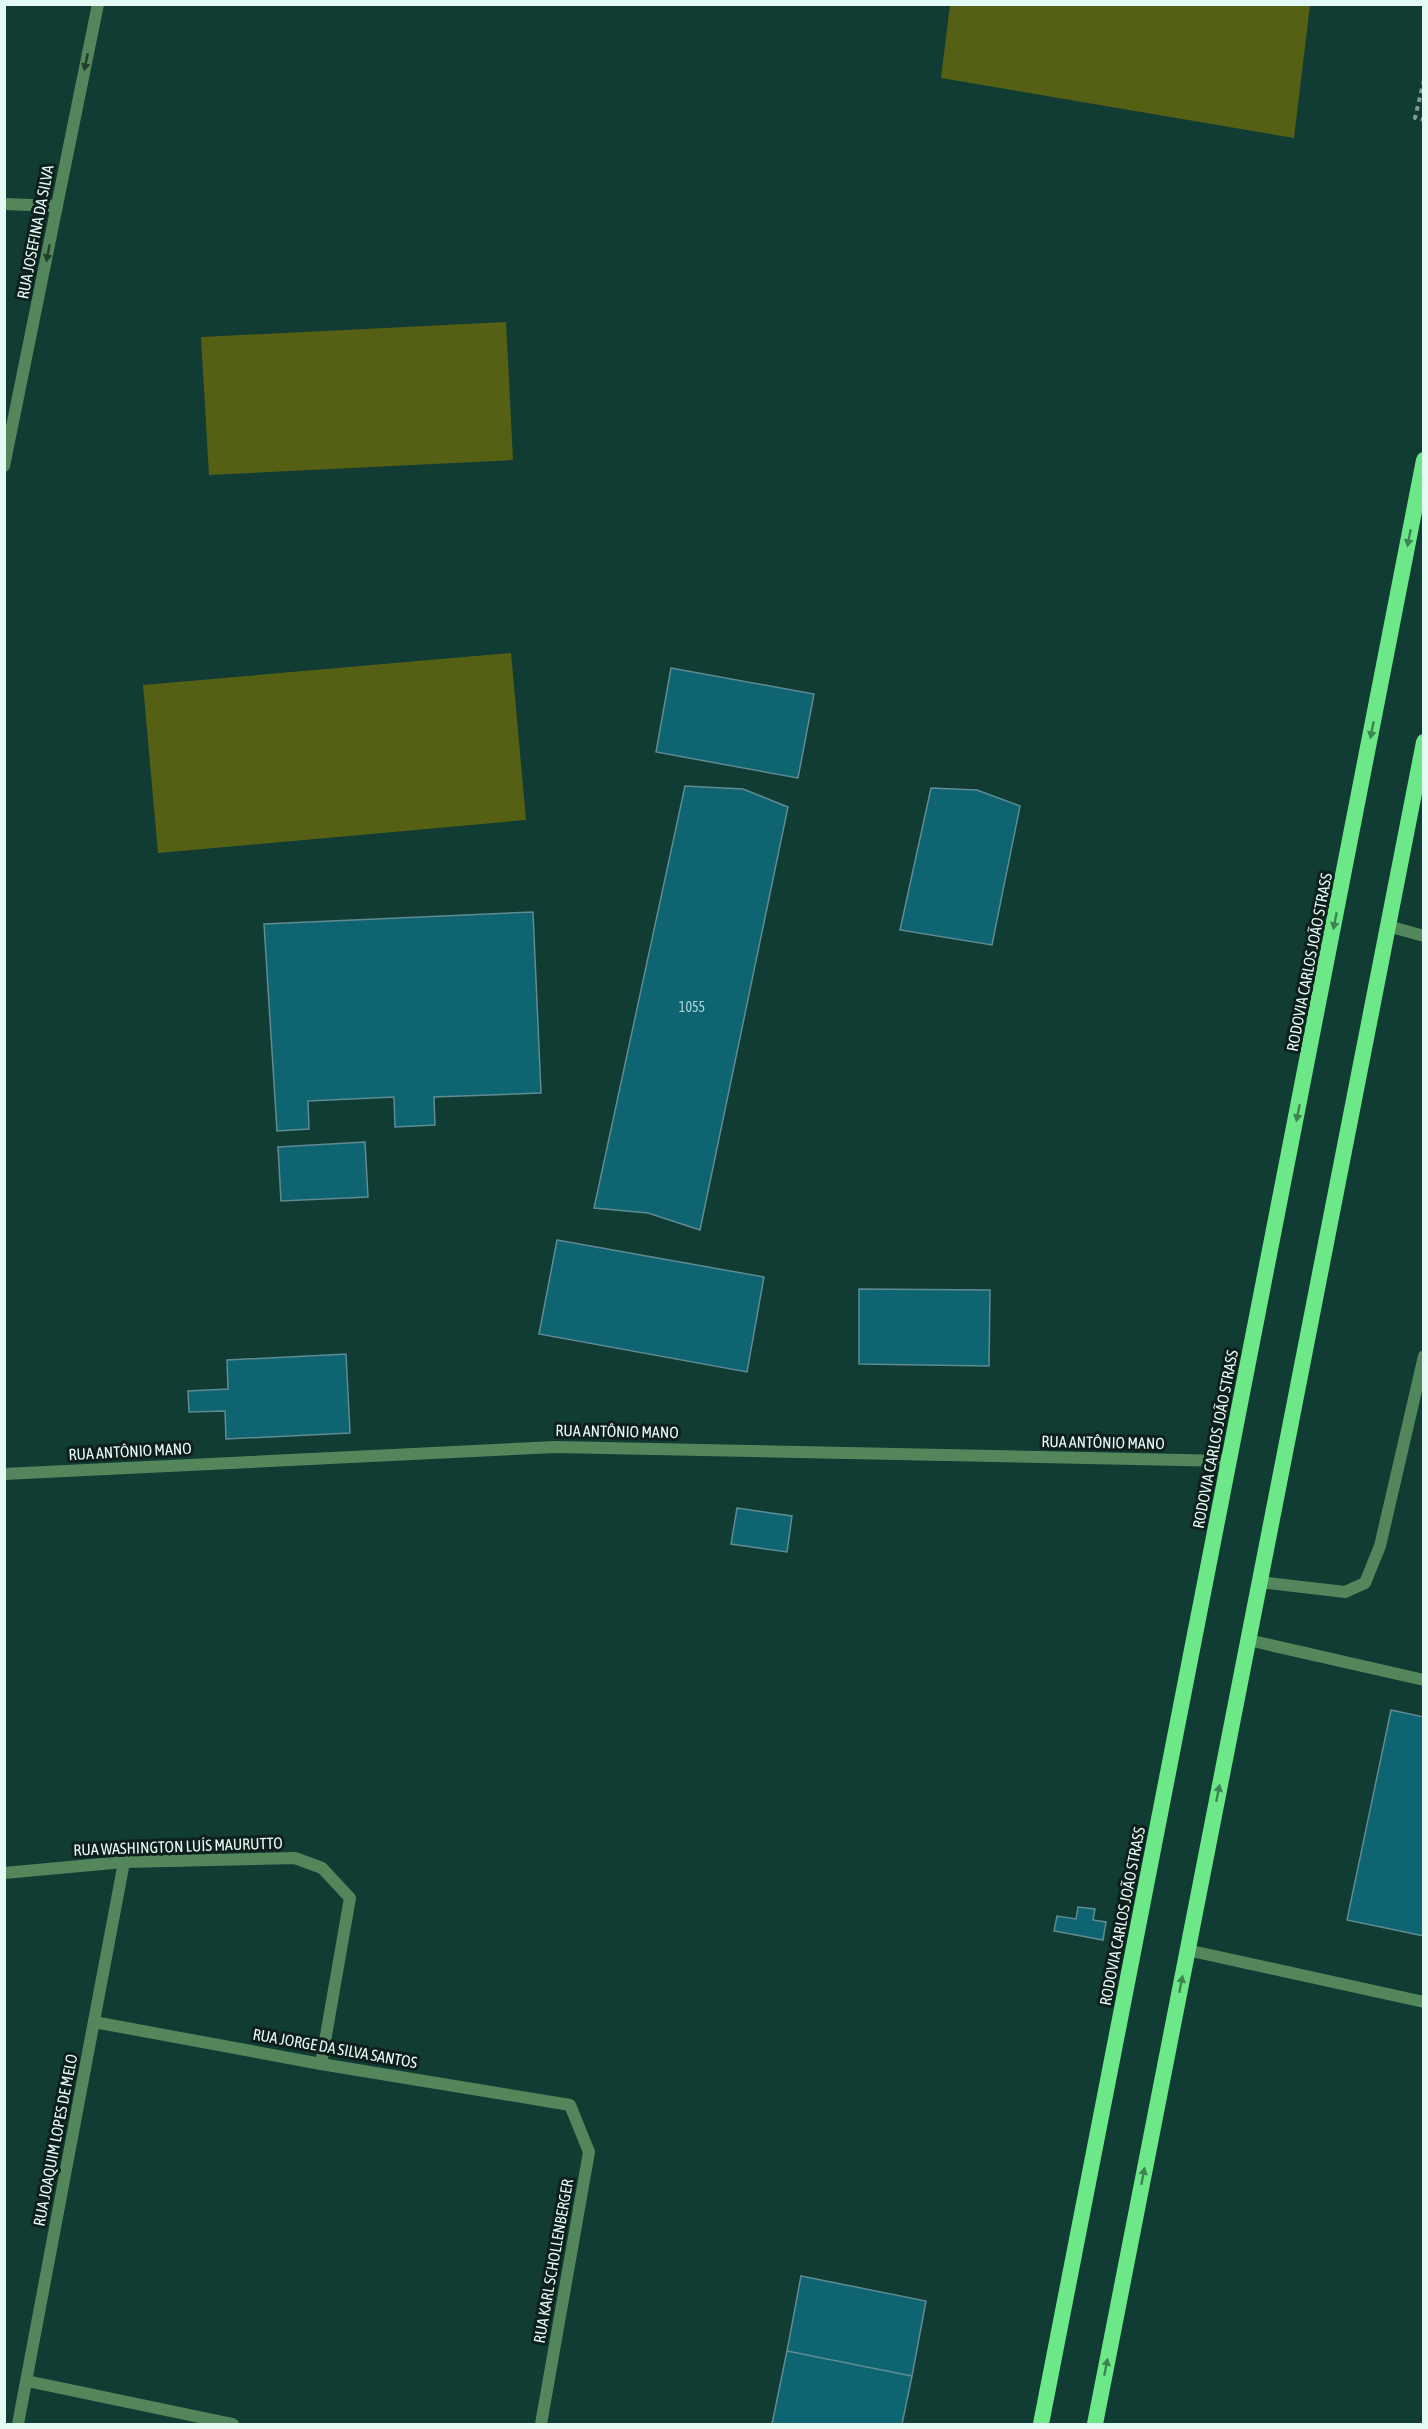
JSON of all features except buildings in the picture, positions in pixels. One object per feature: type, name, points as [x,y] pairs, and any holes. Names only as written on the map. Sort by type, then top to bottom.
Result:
[{"type":"highway","name":"RODOVIA CARLOS JOÃO STRASS","points":[[1041,2424],[1424,460]]},
{"type":"highway","points":[[1095,2424],[1424,742]]},
{"type":"street","name":"RUA JOSEFINA DA SILVA","points":[[4,466],[98,4]]},
{"type":"street","points":[[4,204],[57,206]]},
{"type":"street","points":[[1388,926],[1424,936]]},
{"type":"street","points":[[1260,1582],[1344,1592],[1365,1583],[1380,1546],[1424,1356]]},
{"type":"street","name":"RUA ANTÔNIO MANO","points":[[4,1474],[555,1447],[1229,1461]]},
{"type":"street","points":[[1248,1640],[1424,1680]]},
{"type":"street","name":"RUA WASHINGTON LUÍS MAURUTTO","points":[[4,1873],[124,1862],[295,1858],[322,1868],[350,1898],[321,2064]]},
{"type":"street","name":"RUA JOAQUIM LOPES DE MELO","points":[[18,2424],[124,1862]]},
{"type":"street","points":[[1187,1950],[1424,2002]]},
{"type":"street","name":"RUA JORGE DA SILVA SANTOS","points":[[94,2022],[321,2064],[570,2105]]},
{"type":"street","name":"RUA KARL SCHOLLENBERGER","points":[[541,2424],[589,2152],[570,2105]]},
{"type":"street","points":[[27,2381],[233,2424]]},
{"type":"path","points":[[1424,80],[1415,118],[1424,120]]},
{"type":"green space","points":[[950,5],[1310,5],[1294,138],[941,78]]},
{"type":"green space","points":[[506,322],[513,460],[209,475],[201,337]]},
{"type":"green space","points":[[511,653],[526,820],[158,853],[143,685]]}]
